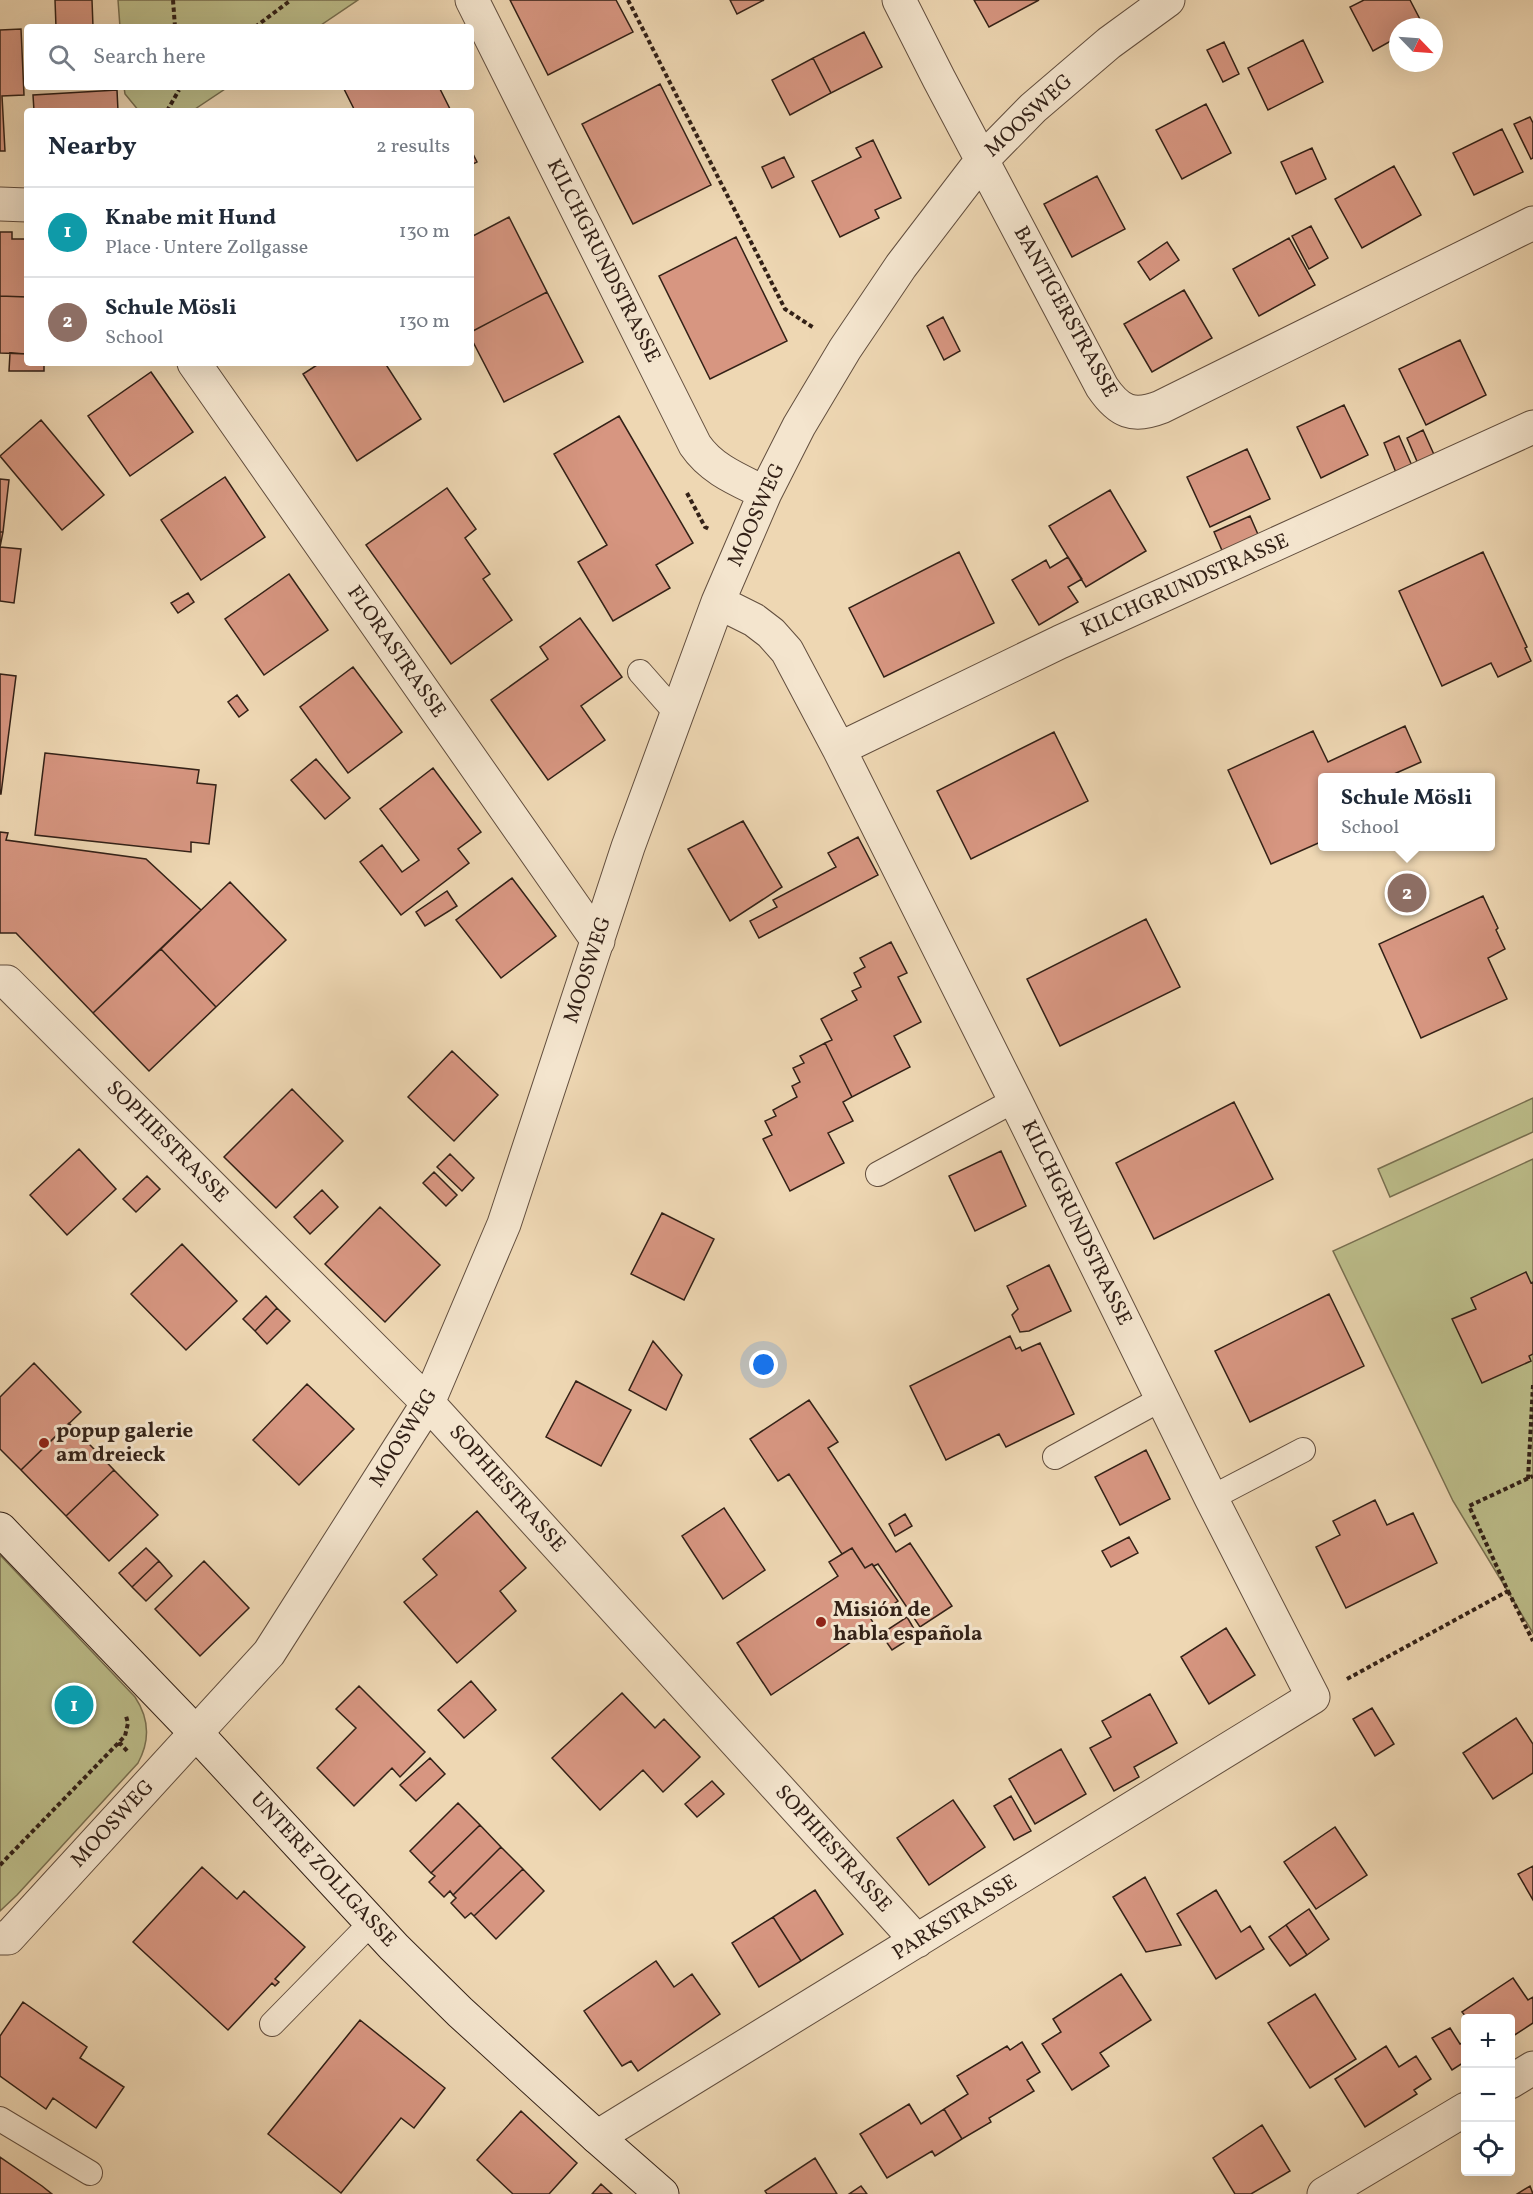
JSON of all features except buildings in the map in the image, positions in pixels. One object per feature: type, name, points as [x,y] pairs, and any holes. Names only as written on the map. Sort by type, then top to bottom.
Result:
[{"type":"street","name":"KILCHGRUNDSTRASSE","points":[[472,0],[695,445],[704,458],[717,469],[765,493]]},
{"type":"street","name":"BANTIGERSTRASSE","points":[[899,0],[1102,387],[1111,400],[1120,408],[1130,412],[1140,414],[1161,407],[1533,223]]},
{"type":"street","name":"MOOSWEG","points":[[4,1938],[269,1653],[428,1403],[504,1224],[628,848],[718,602],[765,493],[799,426],[845,349],[900,266],[982,160],[1033,108],[1100,50],[1168,0]]},
{"type":"street","points":[[0,204],[24,205]]},
{"type":"street","name":"FLORASTRASSE","points":[[196,366],[598,941]]},
{"type":"street","name":"KILCHGRUNDSTRASSE","points":[[839,749],[1060,642],[1533,427]]},
{"type":"street","name":"KILCHGRUNDSTRASSE","points":[[718,602],[754,620],[771,633],[787,651],[1016,1100],[1211,1498],[1313,1697]]},
{"type":"street","name":"SOPHIESTRASSE","points":[[0,982],[7,982],[428,1403],[917,1941]]},
{"type":"street","name":"UNTERE ZOLLGASSE","points":[[0,1529],[196,1734],[371,1923],[460,2012],[662,2194]]},
{"type":"street","name":"PARKSTRASSE","points":[[597,2137],[1313,1697]]},
{"type":"street","points":[[1515,2079],[1533,2068]]},
{"type":"street","points":[[1324,2194],[1461,2112]]},
{"type":"lane","points":[[640,672],[677,714]]},
{"type":"lane","points":[[878,1174],[1016,1100]]},
{"type":"lane","points":[[1055,1458],[1163,1398]]},
{"type":"lane","points":[[1211,1498],[1303,1450]]},
{"type":"lane","points":[[273,2024],[371,1923]]},
{"type":"lane","points":[[0,2119],[90,2173]]},
{"type":"path","points":[[173,0],[175,24]]},
{"type":"path","points":[[259,24],[291,0]]},
{"type":"path","points":[[628,0],[786,309],[845,349]]},
{"type":"path","points":[[169,108],[179,90]]},
{"type":"path","points":[[1533,1385],[1531,1477],[1469,1506],[1533,1641]]},
{"type":"path","points":[[1313,1697],[1508,1592]]},
{"type":"path","points":[[0,1865],[125,1736],[128,1723],[124,1712]]},
{"type":"green space","points":[[118,0],[358,0],[322,24],[120,24]]},
{"type":"green space","points":[[124,90],[224,90],[196,108],[137,108]]},
{"type":"green space","points":[[1533,1098],[1533,1132],[1390,1197],[1378,1169]]},
{"type":"green space","points":[[1533,1159],[1533,1633],[1453,1501],[1333,1251]]},
{"type":"green space","points":[[0,1555],[135,1697],[143,1713],[146,1738],[138,1763],[0,1911]]},
{"type":"place","name":"Schule Mösli","points":[[1407,893]]},
{"type":"place","name":"popup galerie am dreieck","points":[[44,1443]]},
{"type":"place","name":"Misión de habla española","points":[[821,1622]]},
{"type":"place","name":"Knabe mit Hund","points":[[74,1705]]}]
